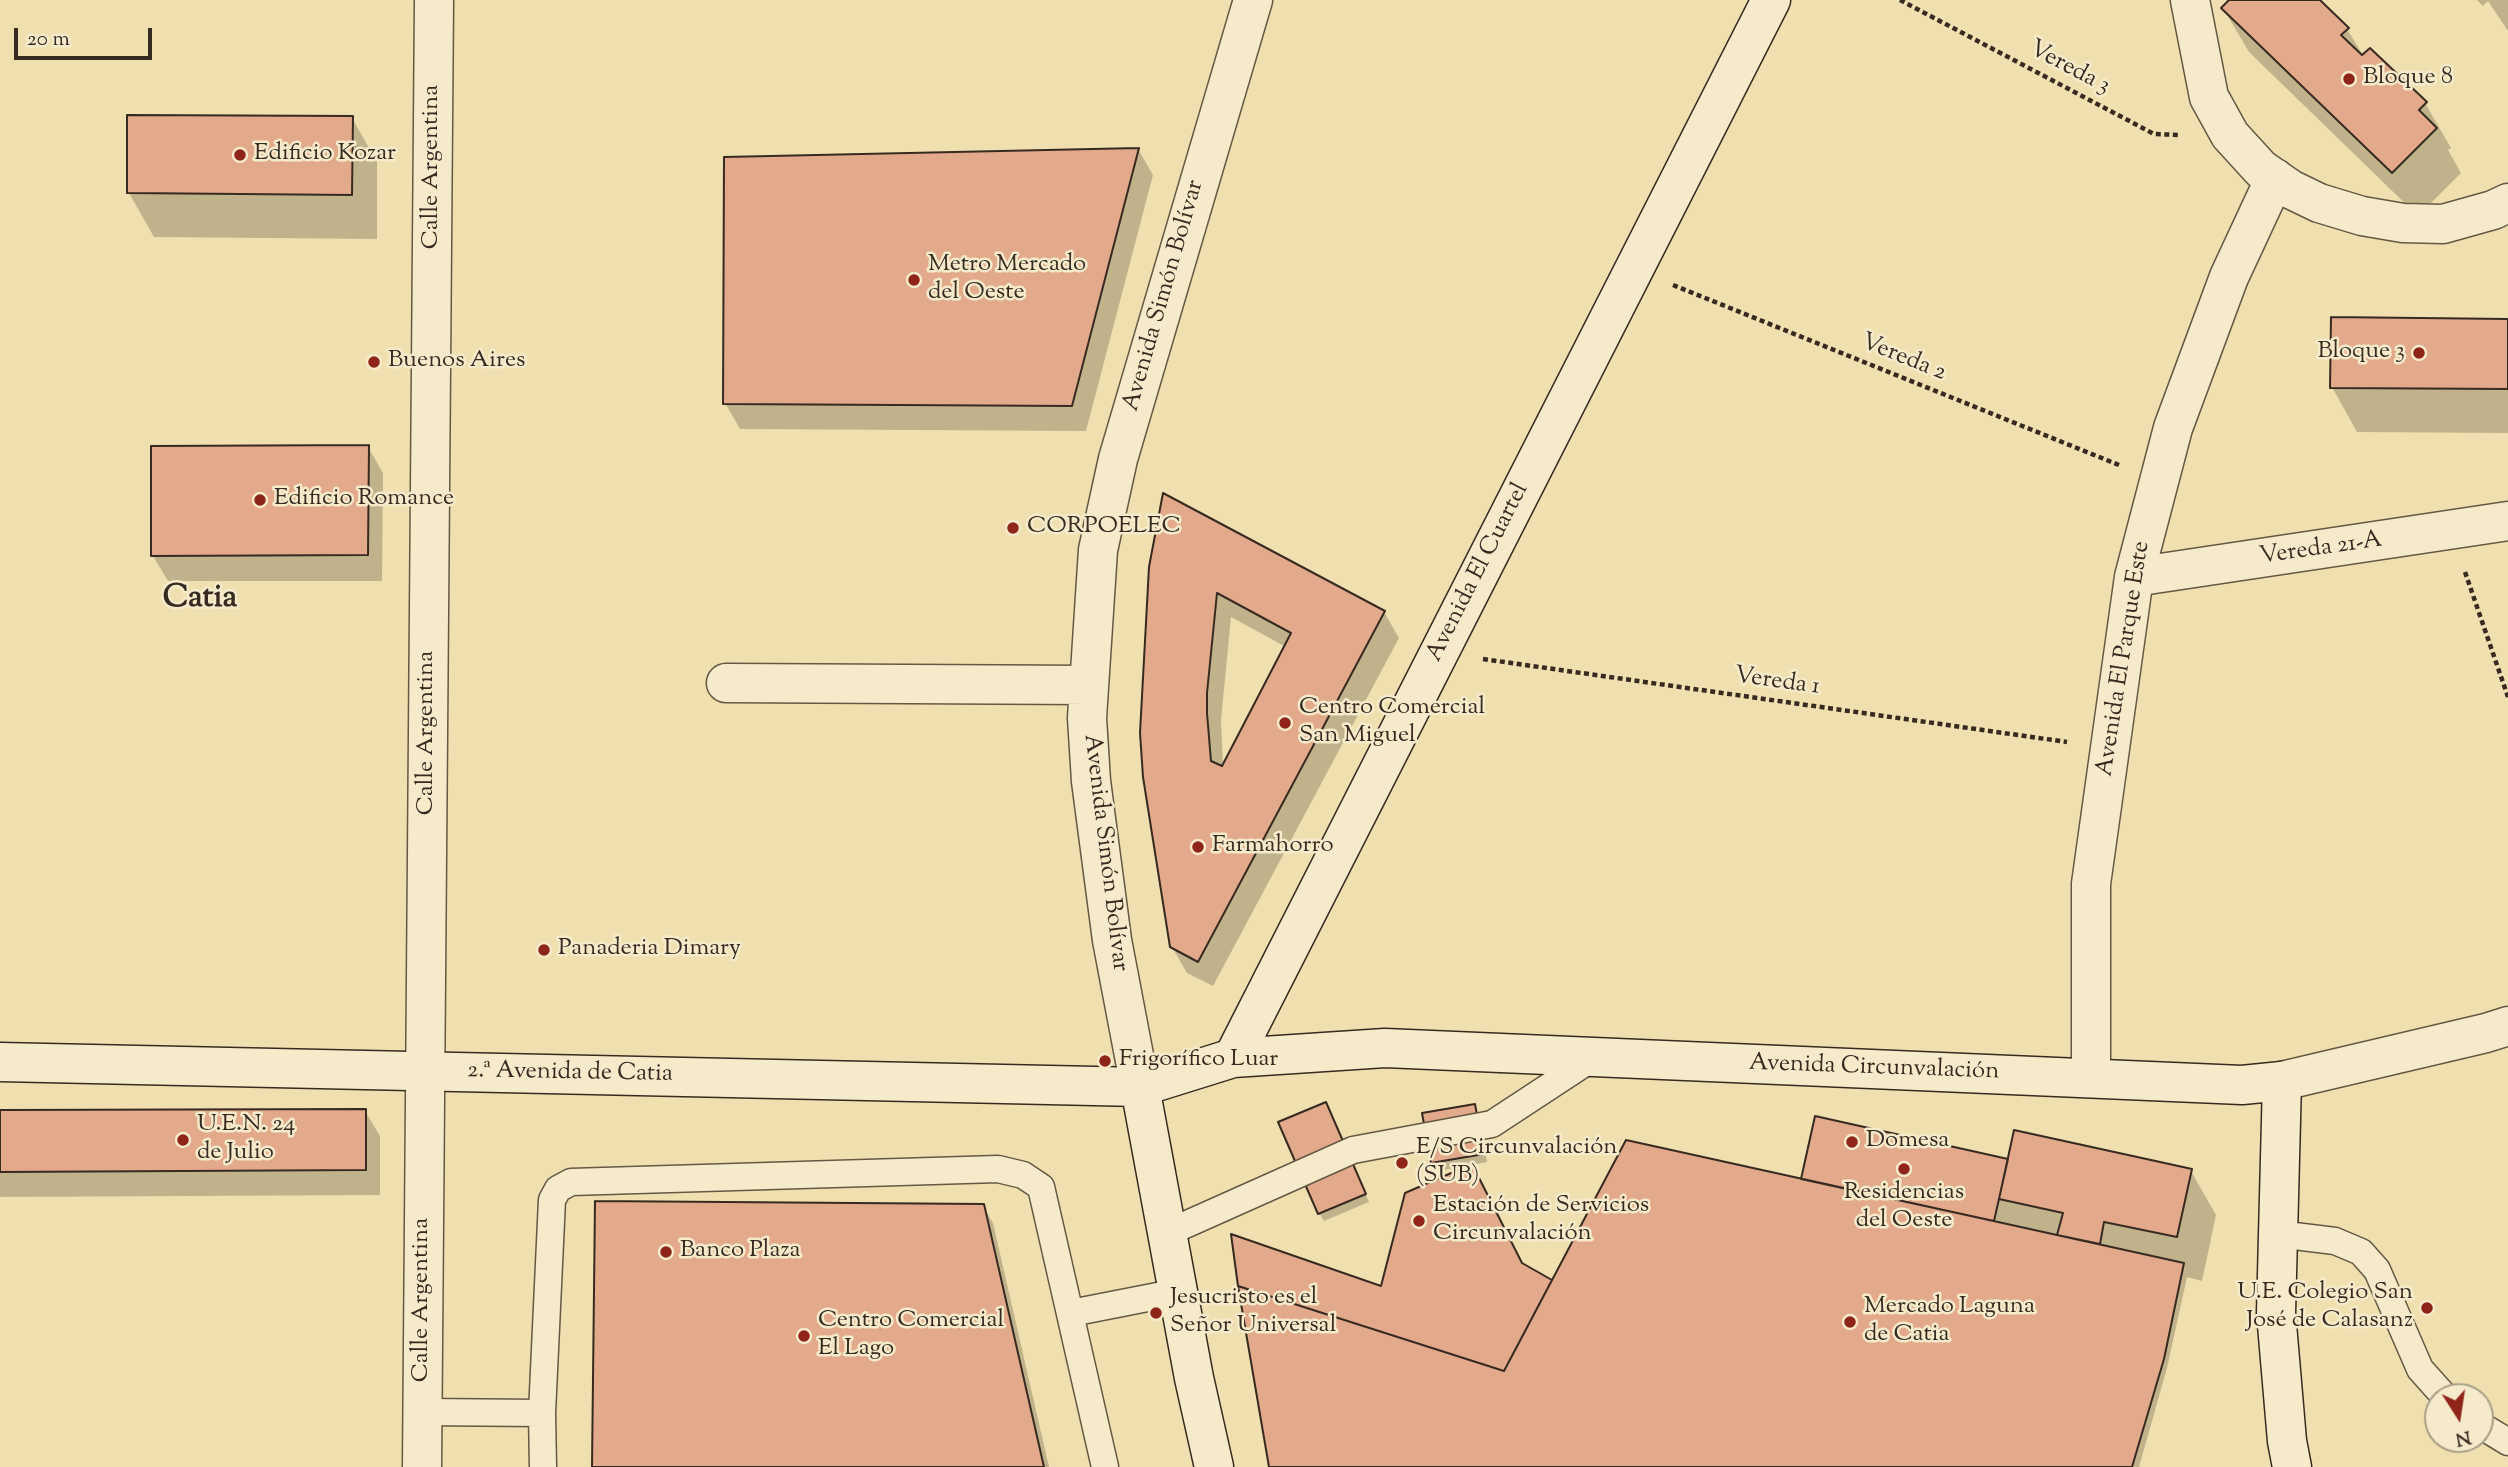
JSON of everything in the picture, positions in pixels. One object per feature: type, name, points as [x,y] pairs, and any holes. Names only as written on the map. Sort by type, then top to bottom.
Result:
[{"type":"street","name":"Calle Argentina","points":[[422,1467],[434,0]]},
{"type":"street","name":"Avenida Simón Bolívar","points":[[1214,1467],[1112,940],[1091,781],[1087,718],[1098,550],[1118,459],[1253,0]]},
{"type":"street","name":"Avenida El Cuartel","points":[[1233,1058],[1771,0]]},
{"type":"street","points":[[2190,0],[2209,97],[2230,135],[2261,169],[2290,188],[2319,203],[2403,223],[2443,224],[2508,203]]},
{"type":"street","name":"Avenida El Parque Este","points":[[2091,1078],[2091,884],[2134,577],[2173,428],[2229,277],[2275,178]]},
{"type":"street","name":"Vereda 21-A","points":[[2134,577],[2508,521]]},
{"type":"street","points":[[726,683],[1089,685]]},
{"type":"street","name":"Avenida Circunvalación","points":[[1233,1058],[1385,1048],[2242,1085],[2282,1081],[2508,1026]]},
{"type":"street","points":[[1140,1087],[1233,1058]]},
{"type":"street","name":"2.ª Avenida de Catia","points":[[0,1062],[1140,1087]]},
{"type":"street","points":[[2282,1081],[2276,1313],[2287,1441],[2292,1467]]},
{"type":"lane","points":[[1167,1233],[1353,1150],[1492,1124],[1594,1057]]},
{"type":"lane","points":[[543,1467],[542,1413],[552,1200],[558,1189],[571,1182],[998,1169],[1023,1175],[1041,1187],[1105,1467]]},
{"type":"lane","points":[[2278,1234],[2335,1241],[2361,1252],[2377,1270],[2420,1369],[2432,1383]]},
{"type":"lane","points":[[1071,1314],[1178,1292]]},
{"type":"lane","points":[[422,1412],[542,1413]]},
{"type":"path","name":"Vereda 3","points":[[1900,0],[2154,134],[2230,135]]},
{"type":"path","name":"Vereda 2","points":[[1633,269],[2159,482]]},
{"type":"path","points":[[2450,531],[2508,696]]},
{"type":"path","name":"Vereda 1","points":[[1439,653],[2109,748]]},
{"type":"building","name":"Bloque 8","points":[[2229,0],[2320,0],[2349,28],[2341,35],[2362,55],[2370,48],[2427,102],[2419,110],[2437,128],[2392,173],[2221,8]]},
{"type":"building","name":"Edificio Kozar","points":[[127,115],[353,116],[352,195],[127,193]]},
{"type":"building","name":"Metro Mercado del Oeste","points":[[1139,148],[1072,406],[723,404],[724,157]]},
{"type":"building","name":"Bloque 3","points":[[2331,317],[2508,319],[2508,389],[2330,388]]},
{"type":"building","name":"Edificio Romance","points":[[369,445],[368,555],[151,556],[151,446]]},
{"type":"building","name":"Centro Comercial San Miguel","points":[[1163,493],[1385,611],[1198,962],[1170,947],[1143,777],[1140,733],[1149,567]],"holes":[[[1217,593],[1291,633],[1222,766],[1211,761],[1207,693]]]},
{"type":"building","points":[[1326,1102],[1366,1194],[1318,1214],[1278,1122]]},
{"type":"building","points":[[1475,1104],[1484,1154],[1431,1163],[1422,1113]]},
{"type":"building","name":"U.E.N. 24 de Julio","points":[[366,1109],[366,1170],[0,1172],[0,1110]]},
{"type":"building","name":"Residencias del Oeste","points":[[1815,1116],[2008,1159],[1994,1221],[1801,1179]]},
{"type":"building","points":[[2014,1130],[2192,1169],[2177,1237],[2104,1222],[2100,1244],[2057,1235],[2063,1213],[1999,1199]]},
{"type":"building","name":"Mercado Laguna de Catia","points":[[1626,1140],[2184,1263],[2164,1359],[2132,1467],[1269,1467],[1238,1286],[1504,1371]]},
{"type":"building","name":"Estación de Servicios Circunvalación","points":[[1472,1164],[1522,1263],[1552,1280],[1504,1371],[1238,1286],[1231,1234],[1381,1286],[1405,1193]]},
{"type":"building","name":"Centro Comercial El Lago","points":[[595,1201],[984,1204],[1044,1467],[592,1467]]},
{"type":"place","name":"Bloque 8","points":[[2349,79]]},
{"type":"place","name":"Edificio Kozar","points":[[240,155]]},
{"type":"place","name":"Metro Mercado del Oeste","points":[[914,280]]},
{"type":"place","name":"Bloque 3","points":[[2419,353]]},
{"type":"place","name":"Buenos Aires","points":[[374,362]]},
{"type":"place","name":"Edificio Romance","points":[[260,500]]},
{"type":"place","name":"CORPOELEC","points":[[1013,528]]},
{"type":"place","name":"Centro Comercial San Miguel","points":[[1285,723]]},
{"type":"place","name":"Farmahorro","points":[[1198,847]]},
{"type":"place","name":"Panaderia Dimary","points":[[544,950]]},
{"type":"place","name":"Frigorífico Luar","points":[[1105,1061]]},
{"type":"place","name":"U.E.N. 24 de Julio","points":[[183,1140]]},
{"type":"place","name":"Domesa","points":[[1852,1142]]},
{"type":"place","name":"E/S Circunvalación (SUB)","points":[[1402,1163]]},
{"type":"place","name":"Residencias del Oeste","points":[[1904,1169]]},
{"type":"place","name":"Estación de Servicios Circunvalación","points":[[1419,1221]]},
{"type":"place","name":"Banco Plaza","points":[[666,1252]]},
{"type":"place","name":"U.E. Colegio San José de Calasanz","points":[[2427,1308]]},
{"type":"place","name":"Jesucristo es el Señor Universal","points":[[1156,1313]]},
{"type":"place","name":"Mercado Laguna de Catia","points":[[1850,1322]]},
{"type":"place","name":"Centro Comercial El Lago","points":[[804,1336]]},
{"type":"district","name":"Catia","points":[[200,601]]}]
